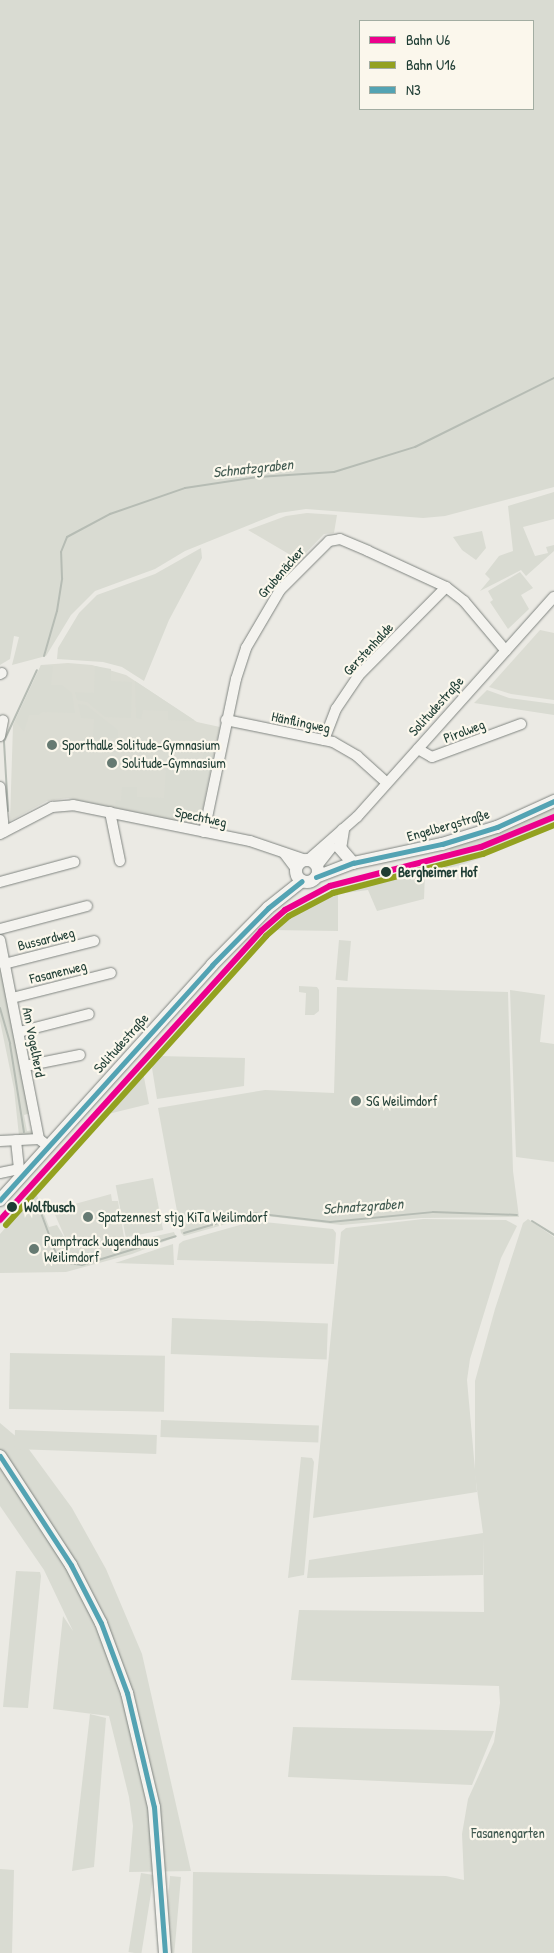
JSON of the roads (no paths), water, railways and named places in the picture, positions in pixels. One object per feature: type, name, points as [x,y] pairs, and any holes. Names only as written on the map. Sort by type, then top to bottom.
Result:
[{"type":"main road","name":"Engelbergstraße","points":[[298,875],[310,882],[313,866],[349,864],[442,844],[497,826],[554,801]]},
{"type":"main road","points":[[342,832],[340,848],[349,864]]},
{"type":"main road","name":"Solitudestraße","points":[[0,1200],[44,1143],[298,875],[313,866]]},
{"type":"main road","points":[[0,1456],[82,1584],[101,1623],[127,1693],[154,1807],[165,1953]]},
{"type":"main road","points":[[0,1466],[26,1494]]},
{"type":"street","name":"Grubenäcker","points":[[204,832],[226,720],[241,663],[261,618],[295,573],[329,541],[340,540],[361,548],[446,587],[468,606],[506,651]]},
{"type":"street","name":"Gerstenhalde","points":[[324,740],[336,709],[358,676],[446,587]]},
{"type":"street","name":"Solitudestraße","points":[[313,866],[554,598]]},
{"type":"street","points":[[0,736],[3,720]]},
{"type":"street","name":"Hänflingweg","points":[[226,720],[324,740],[357,756],[387,783]]},
{"type":"street","name":"Pirolweg","points":[[418,749],[432,757],[521,724]]},
{"type":"street","points":[[0,787],[2,833]]},
{"type":"street","name":"Spechtweg","points":[[2,833],[63,804],[204,832],[284,853],[313,866]]},
{"type":"street","points":[[110,812],[120,861]]},
{"type":"street","points":[[284,853],[298,875]]},
{"type":"street","points":[[0,882],[74,862]]},
{"type":"street","points":[[0,929],[87,906]]},
{"type":"street","name":"Am Vogelherd","points":[[0,940],[25,1066],[44,1143]]},
{"type":"street","name":"Bussardweg","points":[[4,964],[94,941]]},
{"type":"street","name":"Fasanenweg","points":[[12,998],[111,973]]},
{"type":"street","points":[[19,1032],[89,1014]]},
{"type":"street","points":[[25,1066],[80,1055]]},
{"type":"street","points":[[0,1141],[16,1140],[44,1143]]},
{"type":"street","points":[[0,1173],[19,1169],[16,1140]]},
{"type":"waterway","name":"Schnatzgraben","points":[[44,656],[57,611],[62,578],[61,552],[67,537],[110,514],[185,488],[258,477],[334,472],[415,447],[554,378]]},
{"type":"waterway","name":"Schnatzgraben","points":[[8,811],[4,741],[37,670]]},
{"type":"waterway","name":"Schnatzgraben","points":[[0,1008],[10,1044],[24,1132]]},
{"type":"waterway","name":"Schnatzgraben","points":[[37,1202],[58,1259],[63,1262],[82,1265],[176,1236]]},
{"type":"waterway","name":"Schnatzgraben","points":[[184,1233],[252,1213],[330,1222],[433,1212],[517,1215]]},
{"type":"waterway","name":"Schnatzgraben","points":[[532,1221],[554,1235]]},
{"type":"rail line","name":"U6","points":[[0,1220],[261,931],[285,910],[330,886],[481,847],[554,817]]},
{"type":"rail line","name":"U16","points":[[6,1225],[266,936],[289,916],[333,893],[483,854],[554,825]]},
{"type":"place","name":"Sporthalle Solitude-Gymnasium","points":[[52,745]]},
{"type":"place","name":"Solitude-Gymnasium","points":[[112,763]]},
{"type":"place","name":"Bergheimer Hof","points":[[386,872]]},
{"type":"place","name":"SG Weilimdorf","points":[[356,1101]]},
{"type":"place","name":"Wolfbusch","points":[[12,1207]]},
{"type":"place","name":"Spatzennest stjg KiTa Weilimdorf","points":[[88,1217]]},
{"type":"place","name":"Pumptrack Jugendhaus Weilimdorf","points":[[34,1249]]},
{"type":"park label","name":"Fasanengarten","points":[[508,1833]]}]
